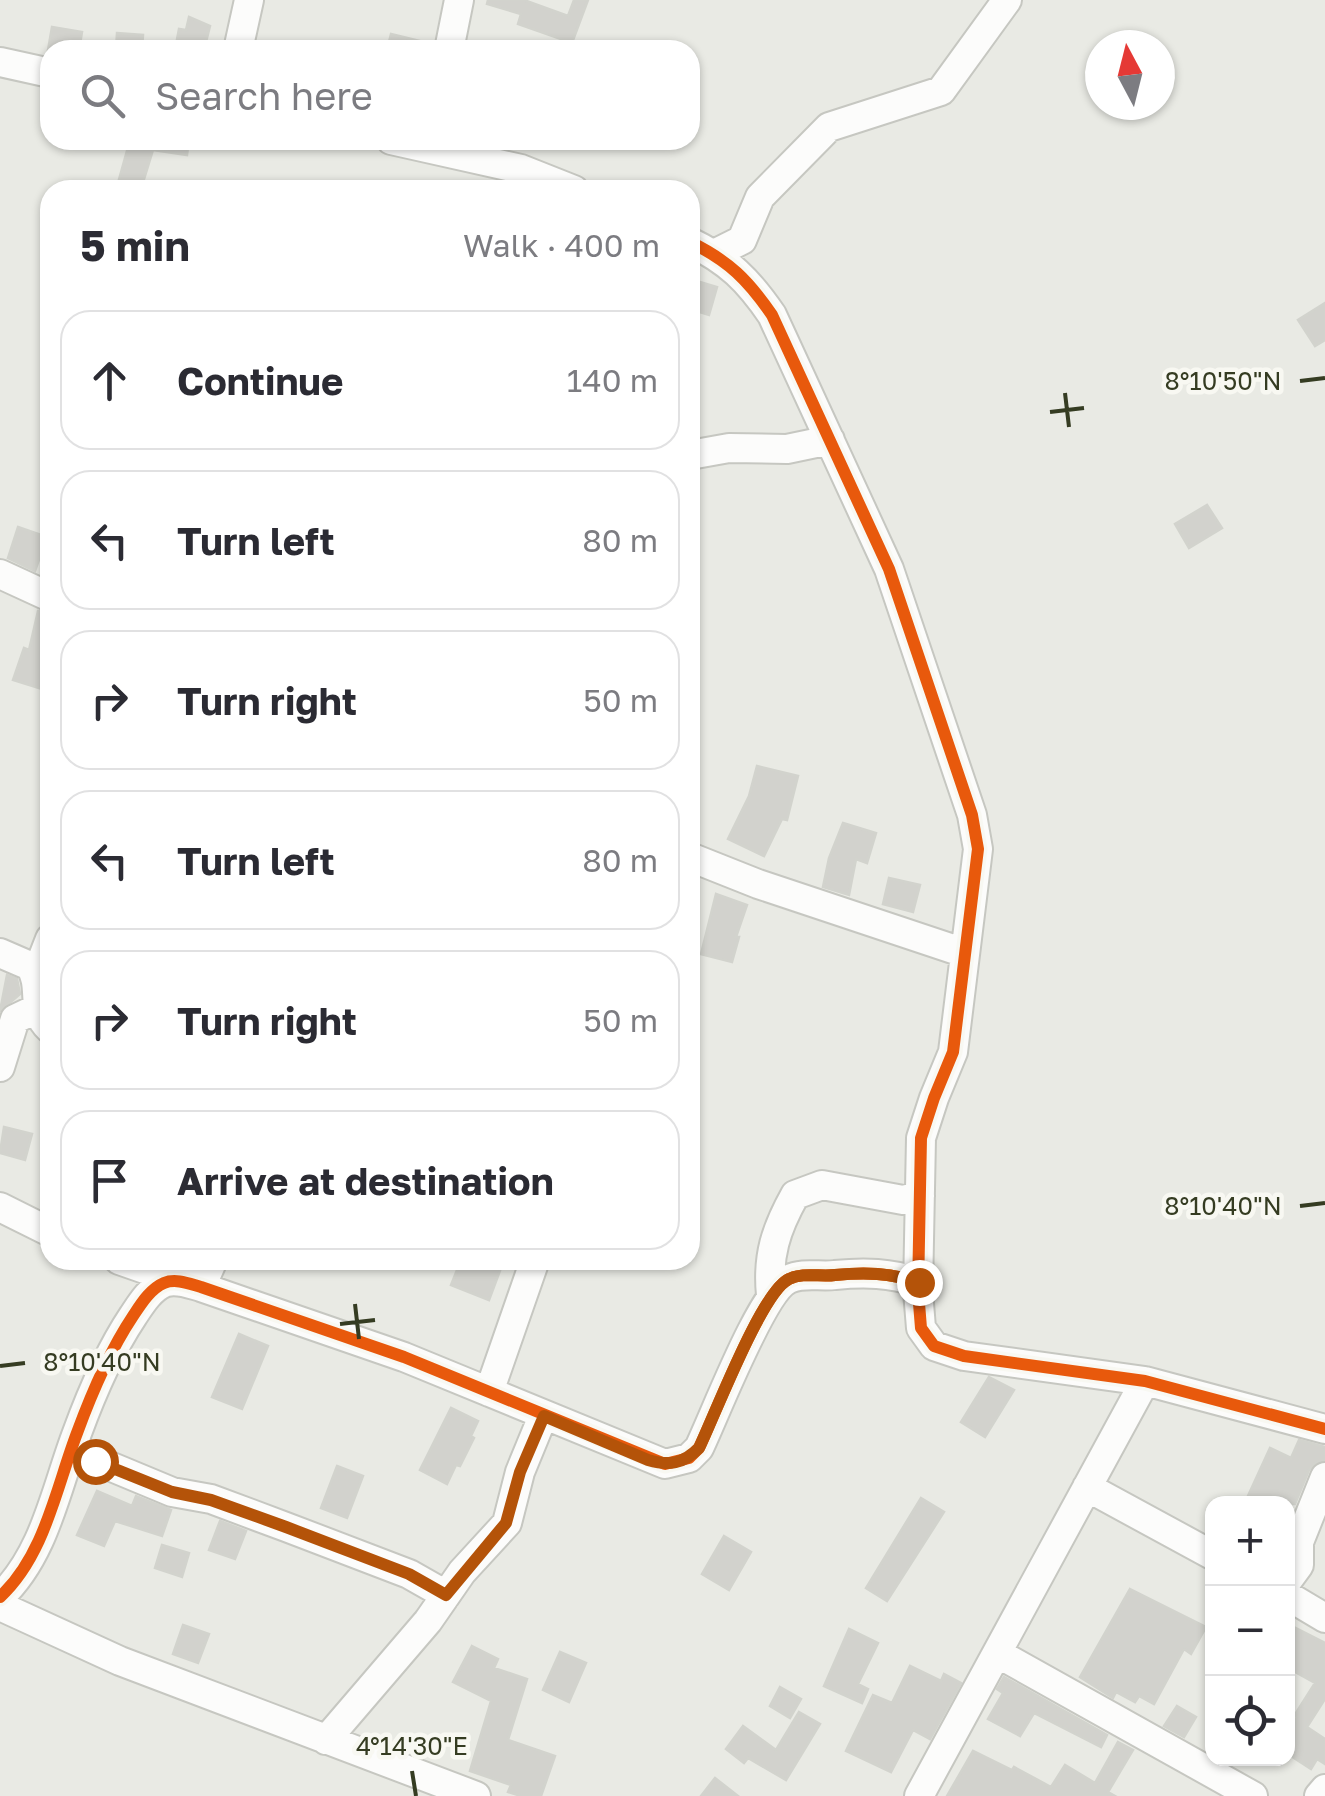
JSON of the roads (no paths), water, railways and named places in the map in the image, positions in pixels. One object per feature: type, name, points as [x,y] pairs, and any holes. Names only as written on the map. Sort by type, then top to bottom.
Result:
[{"type":"street","points":[[240,40],[248,0]]},
{"type":"street","points":[[451,40],[459,0]]},
{"type":"street","points":[[702,248],[742,240],[760,197],[830,127],[941,91],[1008,0]]},
{"type":"street","points":[[0,62],[40,71]]},
{"type":"street","points":[[454,150],[549,180]]},
{"type":"street","points":[[702,248],[748,280],[772,315],[888,569],[972,816],[978,850],[954,1052],[921,1138],[921,1328],[934,1346],[964,1356],[1145,1380],[1325,1429]]},
{"type":"street","points":[[700,453],[729,448],[786,449],[830,440]]},
{"type":"street","points":[[0,574],[40,593]]},
{"type":"street","points":[[700,861],[965,953]]},
{"type":"street","points":[[0,953],[30,966],[36,975],[40,1000]]},
{"type":"street","points":[[36,975],[40,965]]},
{"type":"street","points":[[0,1067],[15,1019],[40,1019]]},
{"type":"street","points":[[770,1295],[768,1264],[782,1218],[795,1195],[822,1185],[903,1200],[920,1196]]},
{"type":"street","points":[[0,1207],[40,1227]]},
{"type":"street","points":[[149,1270],[404,1357],[664,1464],[689,1458],[707,1431],[770,1295],[779,1285],[800,1275],[866,1272],[892,1273],[919,1282]]},
{"type":"street","points":[[0,1597],[13,1584],[44,1532],[70,1450],[123,1332],[152,1291],[165,1283],[190,1284],[203,1270]]},
{"type":"street","points":[[488,1392],[531,1270]]},
{"type":"street","points":[[919,1796],[1145,1380]]},
{"type":"street","points":[[326,1740],[506,1523],[520,1472],[544,1416]]},
{"type":"street","points":[[70,1450],[172,1492],[211,1500],[409,1574],[446,1595]]},
{"type":"street","points":[[1295,1570],[1299,1565],[1299,1542],[1325,1477]]},
{"type":"street","points":[[1087,1487],[1205,1551]]},
{"type":"street","points":[[1295,1600],[1325,1618]]},
{"type":"street","points":[[0,1606],[120,1661],[472,1795]]},
{"type":"street","points":[[997,1654],[1253,1796]]},
{"type":"street","points":[[1318,1796],[1325,1789]]}]
